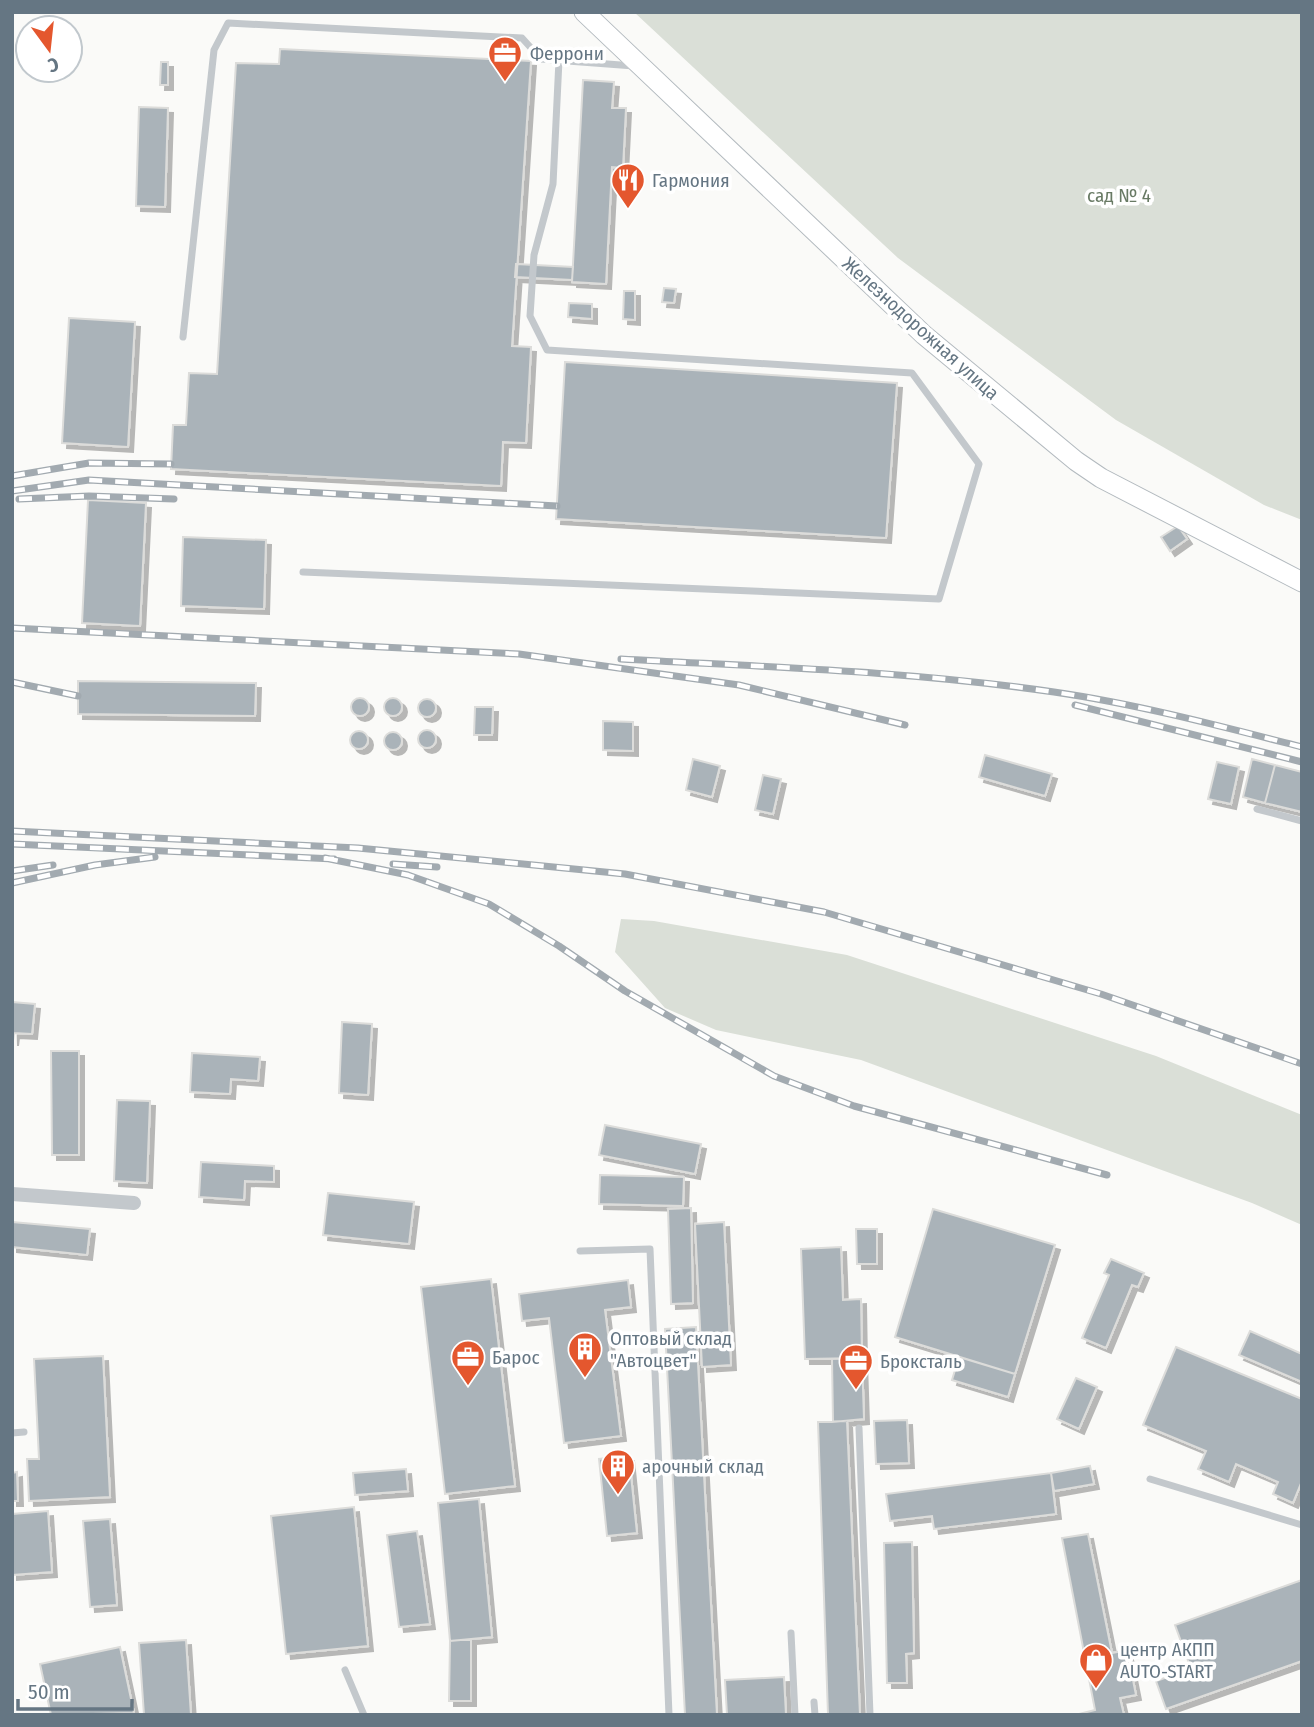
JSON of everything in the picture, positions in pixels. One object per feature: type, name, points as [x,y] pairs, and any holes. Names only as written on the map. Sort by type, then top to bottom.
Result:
[{"type":"street","name":"Железнодорожная улица","points":[[584,12],[924,335],[1076,461],[1101,478],[1302,582]]},
{"type":"street","points":[[12,1194],[134,1203]]},
{"type":"lane","points":[[183,337],[214,50],[228,23],[522,38],[541,59],[642,67]]},
{"type":"lane","points":[[303,572],[939,599],[979,464],[912,373],[547,350],[530,316],[534,255],[553,184],[559,60]]},
{"type":"lane","points":[[1257,809],[1302,821]]},
{"type":"lane","points":[[580,1251],[650,1249],[669,1715]]},
{"type":"lane","points":[[859,1428],[870,1715]]},
{"type":"lane","points":[[12,1433],[23,1432]]},
{"type":"lane","points":[[1150,1479],[1302,1525]]},
{"type":"lane","points":[[791,1633],[795,1715]]},
{"type":"lane","points":[[345,1670],[364,1715]]},
{"type":"lane","points":[[814,1702],[814,1715]]},
{"type":"green space","name":"сад № 4","points":[[634,12],[1302,12],[1302,520],[1264,505],[1116,420],[898,258]]},
{"type":"green space","points":[[621,919],[654,921],[847,955],[1156,1056],[1302,1115],[1302,1225],[1252,1203],[861,1060],[716,1030],[665,1008],[615,952]]},
{"type":"building","points":[[280,49],[531,61],[512,346],[531,347],[526,443],[503,442],[501,486],[171,469],[173,425],[186,425],[189,373],[217,374],[236,63],[279,64]]},
{"type":"building","points":[[161,62],[168,62],[168,85],[160,85]]},
{"type":"building","points":[[583,80],[614,82],[612,108],[626,108],[623,168],[612,167],[606,284],[572,282]]},
{"type":"building","points":[[139,107],[168,108],[165,207],[136,206]]},
{"type":"building","points":[[516,264],[573,267],[572,280],[515,277]]},
{"type":"building","points":[[664,288],[676,289],[674,303],[662,302]]},
{"type":"building","points":[[624,291],[635,291],[635,320],[623,319]]},
{"type":"building","points":[[569,303],[592,304],[592,319],[568,317]]},
{"type":"building","points":[[69,318],[135,322],[128,447],[62,443]]},
{"type":"building","points":[[565,362],[897,383],[886,538],[556,519]]},
{"type":"building","points":[[88,500],[146,503],[140,626],[82,623]]},
{"type":"building","points":[[1178,526],[1187,539],[1170,551],[1161,537]]},
{"type":"building","points":[[183,537],[266,540],[264,609],[181,606]]},
{"type":"building","points":[[78,681],[256,683],[255,716],[78,714]]},
{"type":"building","points":[[360,698],[366,701],[369,707],[366,713],[360,716],[354,713],[351,707],[354,701]]},
{"type":"building","points":[[393,698],[399,701],[402,707],[399,713],[393,716],[387,713],[384,707],[387,701]]},
{"type":"building","points":[[427,699],[433,702],[436,708],[433,714],[427,717],[421,714],[418,708],[421,702]]},
{"type":"building","points":[[475,707],[493,707],[492,735],[474,735]]},
{"type":"building","points":[[603,721],[633,722],[633,751],[603,750]]},
{"type":"building","points":[[427,730],[433,733],[436,739],[433,745],[427,748],[421,745],[418,739],[421,733]]},
{"type":"building","points":[[359,731],[365,734],[368,740],[365,746],[359,749],[353,746],[350,740],[353,734]]},
{"type":"building","points":[[393,732],[399,735],[402,741],[399,747],[393,750],[387,747],[384,741],[387,735]]},
{"type":"building","points":[[985,755],[1052,774],[1045,796],[979,777]]},
{"type":"building","points":[[693,759],[720,766],[712,797],[686,790]]},
{"type":"building","points":[[1252,759],[1275,765],[1265,803],[1243,797]]},
{"type":"building","points":[[1217,762],[1239,767],[1231,804],[1208,799]]},
{"type":"building","points":[[1275,765],[1302,772],[1302,812],[1265,803]]},
{"type":"building","points":[[763,775],[781,779],[773,814],[755,810]]},
{"type":"building","points":[[12,1002],[35,1004],[32,1034],[14,1033],[13,1041]]},
{"type":"building","points":[[342,1022],[372,1024],[368,1095],[339,1093]]},
{"type":"building","points":[[51,1051],[79,1051],[79,1155],[52,1155]]},
{"type":"building","points":[[192,1053],[260,1057],[258,1081],[231,1079],[230,1094],[190,1092]]},
{"type":"building","points":[[117,1100],[150,1101],[147,1183],[114,1181]]},
{"type":"building","points":[[605,1125],[701,1144],[695,1174],[599,1155]]},
{"type":"building","points":[[201,1162],[274,1166],[274,1182],[245,1181],[244,1200],[199,1197]]},
{"type":"building","points":[[600,1175],[684,1177],[683,1206],[599,1204]]},
{"type":"building","points":[[328,1193],[414,1202],[409,1244],[323,1235]]},
{"type":"building","points":[[691,1208],[693,1303],[671,1304],[668,1209]]},
{"type":"building","points":[[933,1209],[1055,1245],[1015,1374],[895,1337]]},
{"type":"building","points":[[12,1222],[90,1229],[87,1255],[12,1247]]},
{"type":"building","points":[[724,1222],[731,1365],[702,1367],[695,1224]]},
{"type":"building","points":[[856,1229],[877,1229],[877,1264],[857,1264]]},
{"type":"building","points":[[841,1247],[843,1300],[861,1299],[862,1358],[805,1359],[801,1249]]},
{"type":"building","points":[[1111,1259],[1144,1273],[1138,1287],[1132,1285],[1106,1348],[1082,1338],[1109,1275],[1104,1273]]},
{"type":"building","name":"Барос","points":[[491,1279],[515,1486],[445,1494],[421,1287]]},
{"type":"building","name":"Оптовый склад \"Автоцвет\"","points":[[628,1280],[631,1307],[605,1310],[621,1436],[564,1443],[549,1318],[522,1321],[519,1294]]},
{"type":"building","points":[[696,1327],[717,1715],[685,1715],[665,1329]]},
{"type":"building","points":[[1250,1331],[1302,1354],[1302,1382],[1239,1355]]},
{"type":"building","points":[[1176,1347],[1302,1399],[1302,1481],[1293,1503],[1273,1494],[1278,1482],[1236,1464],[1229,1482],[1198,1469],[1206,1451],[1143,1425]]},
{"type":"building","points":[[103,1356],[110,1497],[29,1501],[27,1459],[39,1459],[34,1359]]},
{"type":"building","points":[[959,1357],[1015,1374],[1008,1397],[952,1380]]},
{"type":"building","points":[[862,1358],[864,1419],[833,1422],[832,1359]]},
{"type":"building","points":[[1076,1378],[1097,1387],[1079,1429],[1057,1419]]},
{"type":"building","points":[[907,1420],[909,1463],[876,1464],[874,1421]]},
{"type":"building","points":[[847,1421],[860,1715],[828,1715],[818,1422]]},
{"type":"building","name":"арочный склад","points":[[629,1456],[637,1533],[607,1536],[599,1459]]},
{"type":"building","points":[[1090,1466],[1094,1484],[1054,1491],[1051,1473]]},
{"type":"building","points":[[406,1469],[408,1491],[355,1495],[353,1473]]},
{"type":"building","points":[[17,1472],[18,1501],[12,1501],[12,1473]]},
{"type":"building","points":[[1051,1473],[1056,1514],[934,1529],[932,1516],[890,1521],[886,1494]]},
{"type":"building","points":[[479,1499],[492,1637],[450,1641],[438,1503]]},
{"type":"building","points":[[354,1507],[368,1646],[286,1654],[271,1516]]},
{"type":"building","points":[[48,1511],[52,1572],[12,1575],[12,1514]]},
{"type":"building","points":[[110,1519],[117,1605],[90,1607],[83,1521]]},
{"type":"building","points":[[417,1531],[430,1624],[399,1627],[387,1535]]},
{"type":"building","points":[[1088,1534],[1112,1653],[1127,1650],[1136,1695],[1120,1698],[1124,1715],[1075,1715],[1095,1710],[1062,1538]]},
{"type":"building","points":[[912,1542],[914,1653],[906,1654],[907,1683],[887,1683],[884,1543]]},
{"type":"building","points":[[1302,1580],[1302,1661],[1166,1709],[1156,1681],[1191,1669],[1175,1625]]},
{"type":"building","points":[[471,1639],[471,1701],[449,1701],[450,1641]]},
{"type":"building","points":[[186,1640],[191,1715],[144,1715],[139,1643]]},
{"type":"building","points":[[120,1647],[134,1713],[51,1715],[40,1664]]},
{"type":"building","points":[[784,1677],[786,1715],[727,1715],[725,1680]]},
{"type":"railway","points":[[12,476],[89,463],[171,464]]},
{"type":"railway","points":[[12,491],[89,480],[557,506]]},
{"type":"railway","points":[[19,499],[89,496],[174,499]]},
{"type":"railway","points":[[12,628],[519,654],[739,685],[905,725]]},
{"type":"railway","points":[[621,659],[838,671],[1000,685],[1116,703],[1302,747]]},
{"type":"railway","points":[[12,682],[78,696]]},
{"type":"railway","points":[[1075,705],[1302,762]]},
{"type":"railway","points":[[12,831],[358,848],[625,874],[824,912],[1101,994],[1302,1064]]},
{"type":"railway","points":[[12,844],[334,859]]},
{"type":"railway","points":[[12,883],[95,865],[155,857]]},
{"type":"railway","points":[[325,858],[408,875],[489,904],[559,946],[625,991],[774,1076],[854,1106],[1107,1175]]},
{"type":"railway","points":[[393,864],[437,867]]},
{"type":"railway","points":[[12,871],[53,865]]},
{"type":"place","name":"Феррони","points":[[505,83]]},
{"type":"place","name":"Гармония","points":[[628,210]]},
{"type":"place","name":"Оптовый склад \"Автоцвет\"","points":[[585,1379]]},
{"type":"place","name":"Барос","points":[[468,1387]]},
{"type":"place","name":"Броксталь","points":[[856,1391]]},
{"type":"place","name":"арочный склад","points":[[618,1496]]},
{"type":"place","name":"центр АКПП AUTO-START","points":[[1096,1690]]}]
